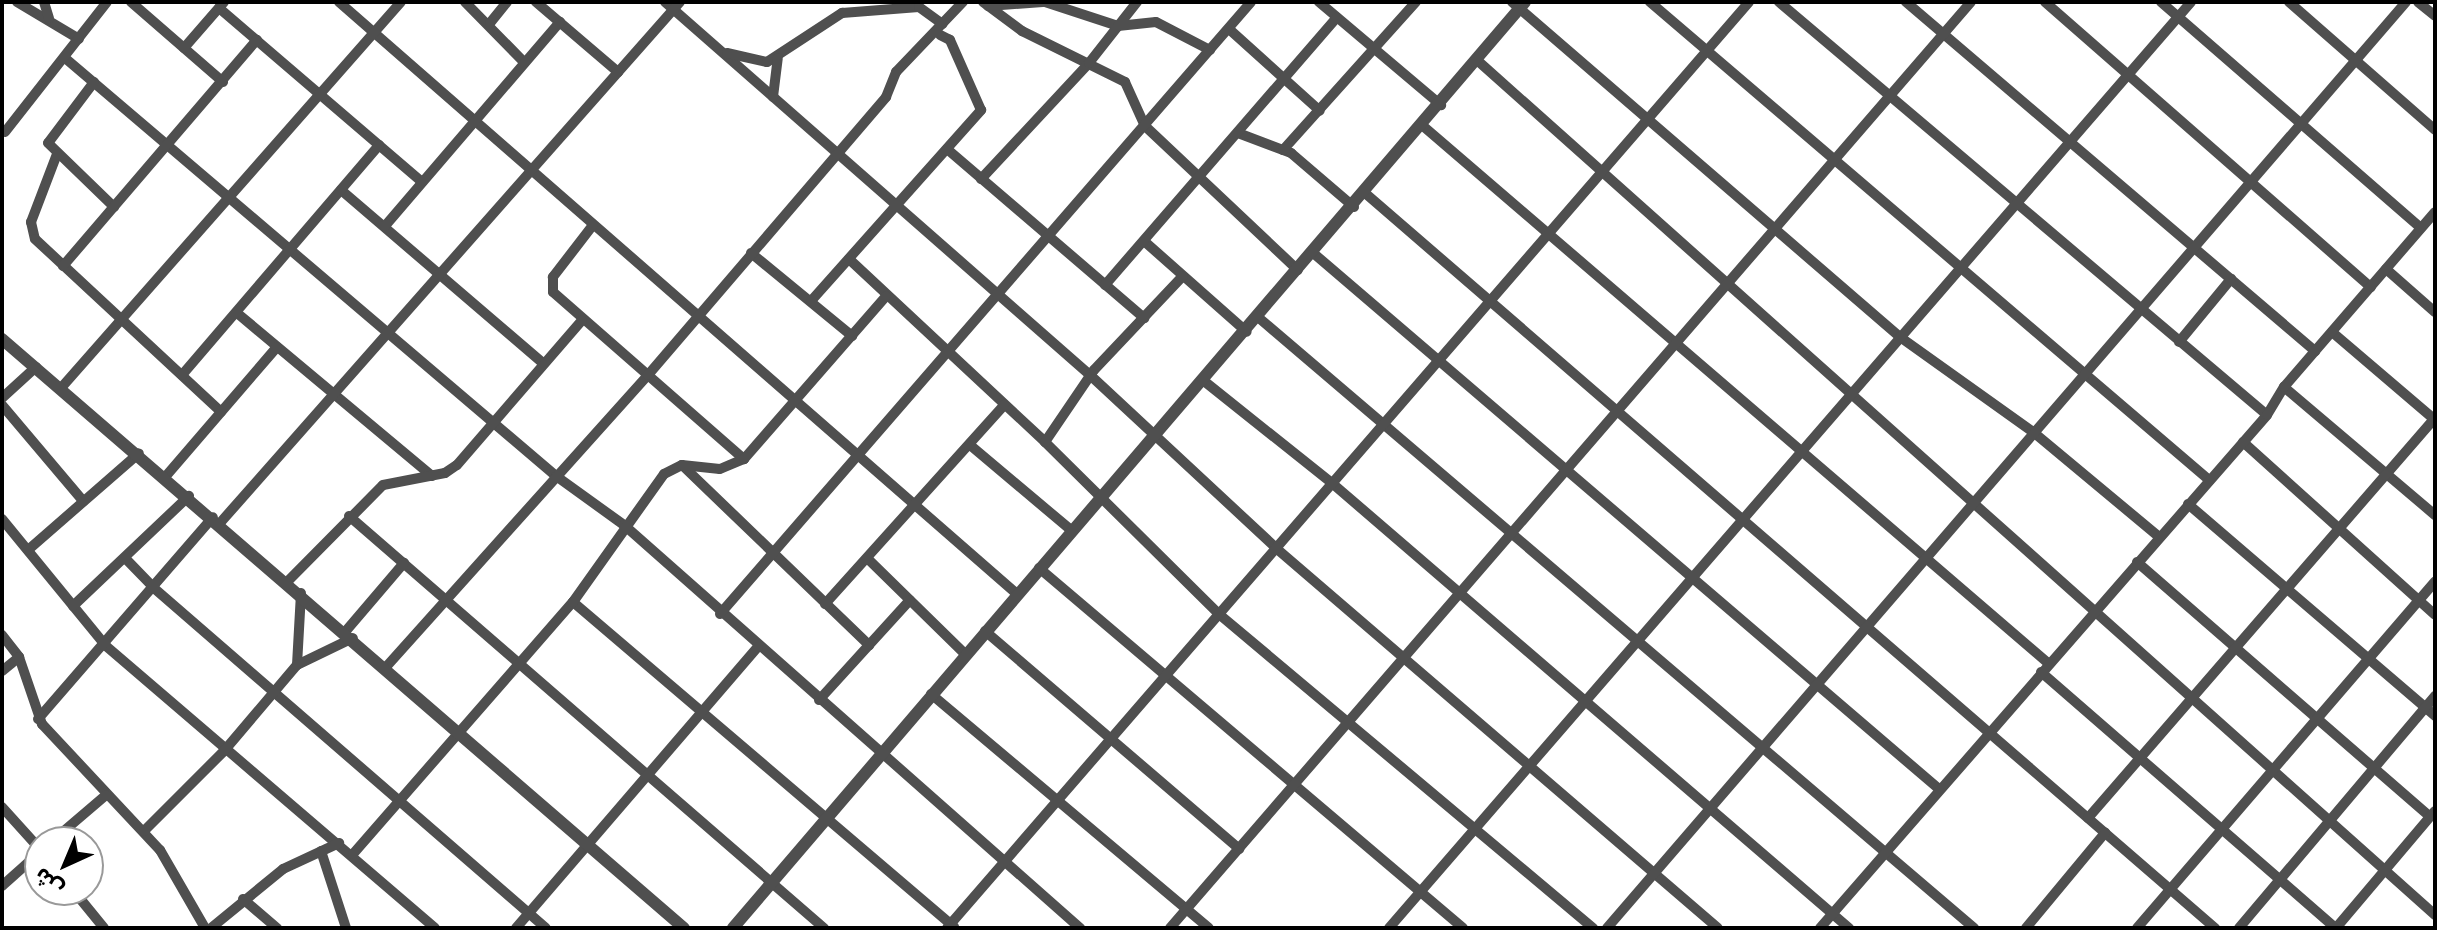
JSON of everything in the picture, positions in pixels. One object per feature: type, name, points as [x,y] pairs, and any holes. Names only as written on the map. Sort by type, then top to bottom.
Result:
[{"type":"street","points":[[17,2],[49,18],[79,39]]},
{"type":"street","points":[[44,2],[49,18]]},
{"type":"street","points":[[4,133],[107,2]]},
{"type":"street","points":[[131,2],[223,82]]},
{"type":"street","points":[[339,2],[1017,594]]},
{"type":"street","points":[[61,388],[232,198],[401,2]]},
{"type":"street","points":[[465,2],[490,23],[524,62]]},
{"type":"street","points":[[490,23],[507,2]]},
{"type":"street","points":[[536,2],[618,72]]},
{"type":"street","points":[[386,667],[648,375],[886,97],[896,72],[941,29],[963,2]]},
{"type":"street","points":[[986,4],[1044,2],[1118,26],[1144,19],[1210,50]]},
{"type":"street","points":[[981,179],[1089,63],[1136,2]]},
{"type":"street","points":[[1319,2],[1441,105]]},
{"type":"street","points":[[1283,150],[1416,2]]},
{"type":"street","points":[[1650,2],[1837,157],[2209,480]]},
{"type":"street","points":[[573,602],[951,927],[1488,300],[1749,2]]},
{"type":"street","points":[[1779,2],[2267,415]]},
{"type":"street","points":[[1906,2],[2315,351]]},
{"type":"street","points":[[1170,928],[1971,2]]},
{"type":"street","points":[[2045,2],[2371,287]]},
{"type":"street","points":[[2161,2],[2421,228]]},
{"type":"street","points":[[1389,928],[2191,2]]},
{"type":"street","points":[[2289,2],[2435,130]]},
{"type":"street","points":[[1607,928],[1927,559],[2032,431],[2141,310],[2406,2]]},
{"type":"street","points":[[2418,2],[2435,16]]},
{"type":"street","points":[[38,719],[217,520],[392,334],[533,173],[672,4],[721,51],[1090,375],[1154,438],[1277,549],[1403,659],[1531,764],[1718,928]]},
{"type":"street","points":[[721,51],[754,61],[778,58],[842,13],[920,4],[950,40],[981,110],[811,301]]},
{"type":"street","points":[[986,4],[1022,31],[1125,82],[1145,126],[1298,270]]},
{"type":"street","points":[[720,614],[1046,234],[1229,29],[1245,4]]},
{"type":"street","points":[[733,928],[965,654],[1441,105],[1519,4],[1900,337],[2032,431],[2159,537]]},
{"type":"street","points":[[184,48],[222,5],[257,40],[422,182]]},
{"type":"street","points":[[1105,285],[1337,17]]},
{"type":"street","points":[[385,226],[560,22]]},
{"type":"street","points":[[1229,29],[1320,111]]},
{"type":"street","points":[[63,266],[257,40]]},
{"type":"street","points":[[65,58],[556,476],[624,525],[1002,864],[1080,928]]},
{"type":"street","points":[[773,97],[778,58]]},
{"type":"street","points":[[1478,61],[2435,915]]},
{"type":"street","points":[[94,82],[48,139],[57,154],[114,207]]},
{"type":"street","points":[[2,120],[4,133]]},
{"type":"street","points":[[1423,126],[1927,559],[2140,758],[2336,928],[2432,814],[2315,720],[2137,562]]},
{"type":"street","points":[[1238,133],[1283,150],[1354,207]]},
{"type":"street","points":[[182,375],[379,145]]},
{"type":"street","points":[[947,149],[1144,318]]},
{"type":"street","points":[[57,154],[30,230],[63,266],[221,412]]},
{"type":"street","points":[[341,190],[445,274],[543,363]]},
{"type":"street","points":[[1365,193],[2215,928]]},
{"type":"street","points":[[1820,928],[2267,415],[2284,387],[2435,212]]},
{"type":"street","points":[[593,225],[550,285],[582,320],[744,459]]},
{"type":"street","points":[[1144,241],[1247,332]]},
{"type":"street","points":[[1312,252],[1691,579],[1819,682],[1939,789]]},
{"type":"street","points":[[751,253],[852,336]]},
{"type":"street","points":[[849,259],[1045,442],[1220,615],[1593,928]]},
{"type":"street","points":[[2386,269],[2435,312]]},
{"type":"street","points":[[1045,442],[1090,375],[1183,276]]},
{"type":"street","points":[[2179,342],[2231,279]]},
{"type":"street","points":[[353,854],[605,563],[624,525],[664,474],[682,465],[720,469],[744,459],[886,296]]},
{"type":"street","points":[[237,313],[432,476]]},
{"type":"street","points":[[1259,318],[1639,639],[1974,928]]},
{"type":"street","points":[[287,582],[383,485],[432,476],[457,465],[492,420],[582,320]]},
{"type":"street","points":[[2088,818],[2435,419],[2332,332]]},
{"type":"street","points":[[2,339],[217,520],[684,928]]},
{"type":"street","points":[[166,476],[277,347]]},
{"type":"street","points":[[2,398],[36,367]]},
{"type":"street","points":[[1204,381],[1333,484],[1849,928]]},
{"type":"street","points":[[2284,387],[2435,515]]},
{"type":"street","points":[[2,405],[83,501]]},
{"type":"street","points":[[825,604],[917,506],[1004,405]]},
{"type":"street","points":[[2243,442],[2435,615]]},
{"type":"street","points":[[970,445],[1072,531]]},
{"type":"street","points":[[28,550],[139,453]]},
{"type":"street","points":[[682,465],[869,645]]},
{"type":"street","points":[[73,606],[189,496]]},
{"type":"street","points":[[2188,504],[2435,716]]},
{"type":"street","points":[[349,516],[824,928]]},
{"type":"street","points":[[2,519],[106,646],[224,751],[353,854],[435,928]]},
{"type":"street","points":[[125,558],[155,589],[546,928]]},
{"type":"street","points":[[868,559],[965,654]]},
{"type":"street","points":[[144,831],[224,751],[297,665],[349,635],[404,563]]},
{"type":"street","points":[[1039,568],[1296,783],[1463,928]]},
{"type":"street","points":[[2137,928],[2435,581]]},
{"type":"street","points":[[297,665],[301,593]]},
{"type":"street","points":[[819,700],[910,600]]},
{"type":"street","points":[[985,631],[1239,849]]},
{"type":"street","points":[[2,635],[19,657],[38,719],[106,795],[144,831],[175,870],[208,928],[283,869],[339,843]]},
{"type":"street","points":[[516,928],[758,647]]},
{"type":"street","points":[[2,671],[19,657]]},
{"type":"street","points":[[931,694],[1209,928]]},
{"type":"street","points":[[2239,928],[2435,696]]},
{"type":"street","points":[[70,826],[106,795]]},
{"type":"street","points":[[2,807],[24,832]]},
{"type":"street","points":[[2026,928],[2105,833]]},
{"type":"street","points":[[321,851],[346,928]]},
{"type":"street","points":[[2,886],[24,866]]},
{"type":"street","points":[[243,899],[277,928]]},
{"type":"street","points":[[86,906],[104,928]]}]
